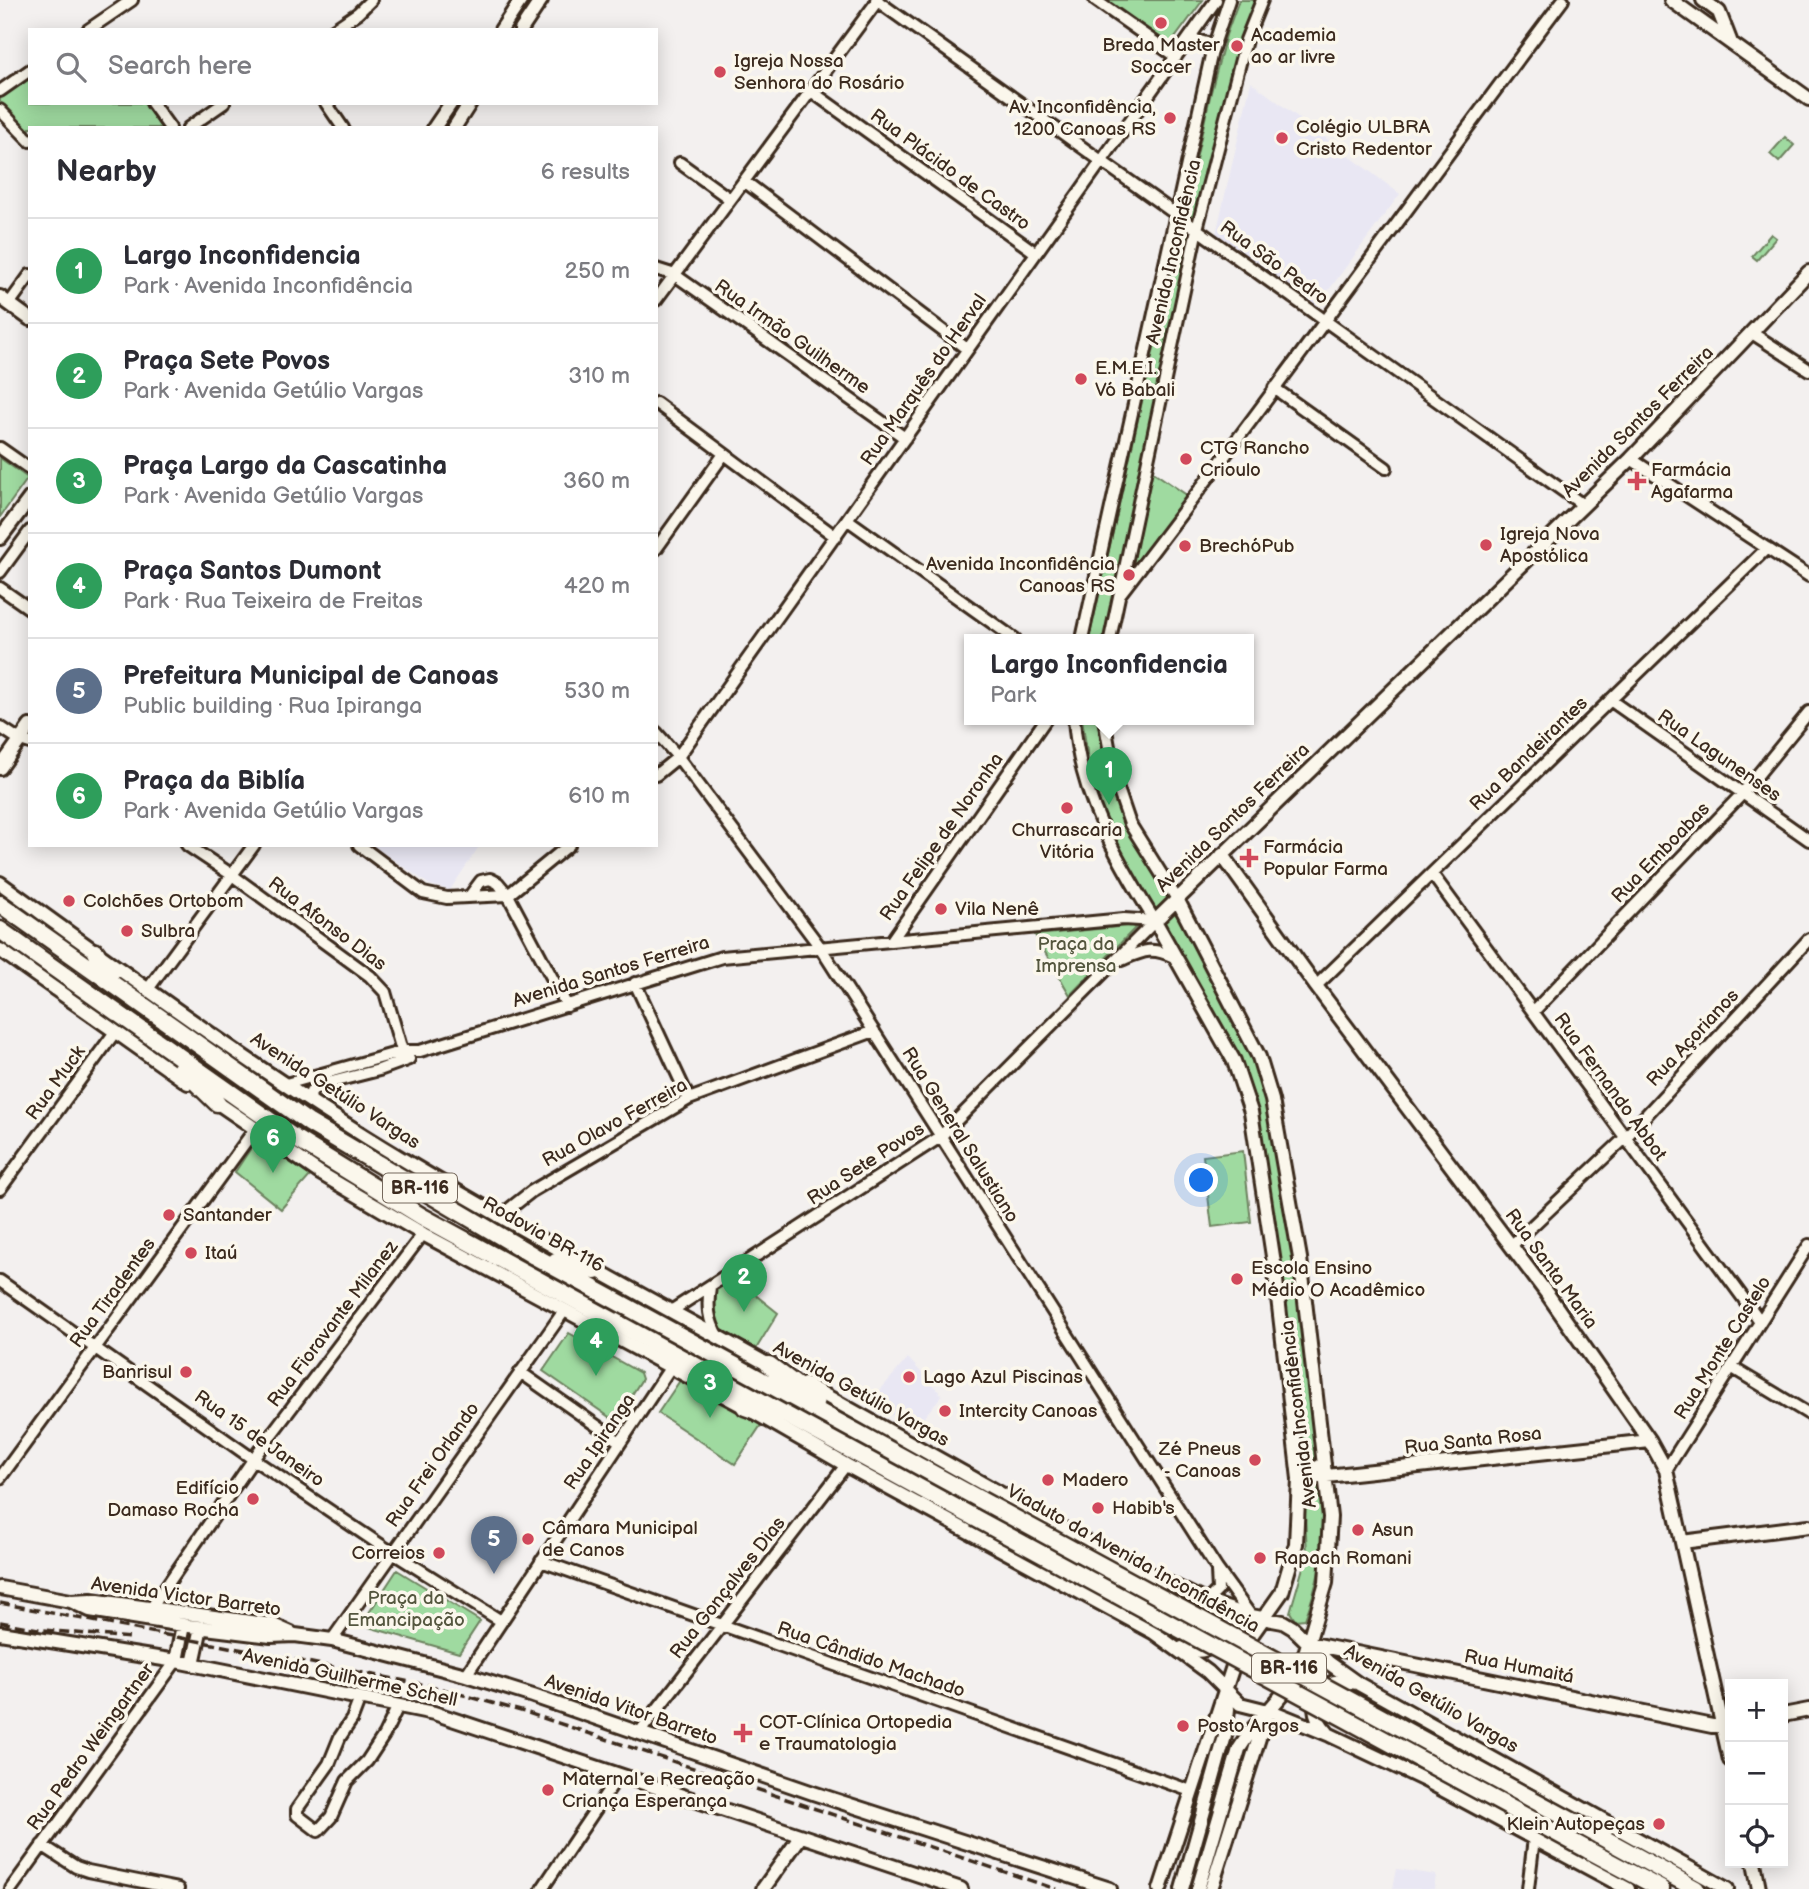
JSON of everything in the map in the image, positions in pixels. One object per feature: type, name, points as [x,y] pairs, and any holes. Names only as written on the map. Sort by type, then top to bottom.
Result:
[{"type":"highway","name":"Rodovia BR-116","points":[[0,904],[309,1123],[534,1256],[981,1500]]},
{"type":"highway","name":"BR-116","points":[[0,930],[296,1139],[421,1216],[819,1432]]},
{"type":"highway","name":"BR-116","points":[[96,952],[108,971],[302,1108],[309,1123]]},
{"type":"highway","name":"BR-116","points":[[147,1035],[217,1103]]},
{"type":"highway","points":[[534,1256],[595,1271]]},
{"type":"highway","name":"BR-116","points":[[769,1364],[864,1434]]},
{"type":"highway","name":"BR-116","points":[[745,1407],[819,1432]]},
{"type":"highway","name":"Viaduto da Avenida Inconfidência","points":[[819,1432],[1661,1889]]},
{"type":"highway","name":"Viaduto da Avenida Inconfidência","points":[[981,1500],[1696,1889]]},
{"type":"main road","points":[[502,28],[521,0]]},
{"type":"main road","points":[[522,28],[541,0]]},
{"type":"main road","points":[[1671,0],[1809,99]]},
{"type":"main road","points":[[1703,0],[1719,12],[1731,43]]},
{"type":"main road","points":[[435,126],[450,105]]},
{"type":"main road","points":[[455,126],[469,105]]},
{"type":"main road","name":"Avenida Santos Ferreira","points":[[1155,921],[1632,458],[1809,272]]},
{"type":"main road","points":[[5,301],[28,318]]},
{"type":"main road","points":[[0,538],[28,501]]},
{"type":"main road","points":[[0,768],[25,741]]},
{"type":"main road","name":"Rua Santa Maria","points":[[1222,855],[1316,986],[1511,1246],[1650,1441],[1666,1470],[1725,1722]]},
{"type":"main road","name":"Avenida Getúlio Vargas","points":[[0,883],[286,1084],[499,1217],[1105,1552],[1205,1600],[1289,1625],[1329,1663],[1357,1683],[1727,1889]]},
{"type":"main road","name":"Avenida Inconfidência","points":[[1177,899],[1259,1057],[1272,1100],[1300,1258],[1330,1517],[1326,1583],[1308,1643],[1296,1674],[1246,1737],[1237,1756],[1198,1889]]},
{"type":"main road","name":"Avenida Inconfidência","points":[[1155,921],[1234,1061],[1251,1112],[1274,1263],[1299,1473],[1296,1544],[1282,1592],[1258,1617],[1236,1657],[1160,1889]]},
{"type":"main road","points":[[0,950],[330,1179],[423,1234],[1130,1619],[1175,1646],[1208,1672],[1235,1700],[1247,1707],[1268,1711],[1330,1735],[1425,1780],[1628,1889]]},
{"type":"main road","name":"Rua Santa Rosa","points":[[1299,1473],[1650,1441]]},
{"type":"main road","points":[[1682,1542],[1809,1526]]},
{"type":"main road","points":[[0,1588],[71,1601],[90,1610],[201,1628],[271,1636],[295,1635]]},
{"type":"main road","name":"Avenida Victor Barreto","points":[[71,1601],[91,1600],[152,1607],[273,1625],[295,1635]]},
{"type":"main road","points":[[1175,1646],[1202,1651],[1211,1646],[1218,1637],[1218,1616],[1205,1600]]},
{"type":"main road","points":[[176,1661],[183,1625]]},
{"type":"main road","points":[[193,1664],[201,1628]]},
{"type":"main road","name":"Avenida Guilherme Schell","points":[[0,1633],[193,1664],[434,1713],[961,1889]]},
{"type":"main road","name":"Avenida Vitor Barreto","points":[[295,1635],[332,1640],[466,1675],[813,1793],[1110,1889]]},
{"type":"main road","name":"Rua Humaitá","points":[[1308,1643],[1664,1716],[1725,1726]]},
{"type":"main road","points":[[1330,1735],[1316,1717],[1314,1705],[1318,1693],[1330,1683],[1357,1683]]},
{"type":"main road","name":"Avenida Inconfidência","points":[[1182,1889],[1221,1750],[1228,1709],[1226,1690]]},
{"type":"main road","points":[[1788,1714],[1809,1710]]},
{"type":"main road","name":"Avenida Inconfidência","points":[[1212,1889],[1268,1711]]},
{"type":"main road","points":[[763,1889],[801,1836]]},
{"type":"main road","points":[[1755,1868],[1759,1889]]},
{"type":"street","points":[[95,28],[132,0]]},
{"type":"street","points":[[336,28],[371,0]]},
{"type":"street","points":[[658,297],[877,0]]},
{"type":"street","name":"Rua São Pedro","points":[[877,0],[1583,505]]},
{"type":"street","points":[[1095,0],[1175,57]]},
{"type":"street","name":"Rua Marquês do Herval","points":[[658,773],[678,758],[1216,0]]},
{"type":"street","name":"Avenida Inconfidência","points":[[1083,634],[1212,51],[1229,0]]},
{"type":"street","name":"Avenida Inconfidência","points":[[1111,634],[1197,229],[1246,40],[1262,0]]},
{"type":"street","points":[[1121,594],[1213,474],[1563,0]]},
{"type":"street","points":[[1184,45],[1196,40],[1207,44],[1212,51]]},
{"type":"street","points":[[0,91],[28,71]]},
{"type":"street","name":"Rua Plácido de Castro","points":[[811,91],[1036,253]]},
{"type":"street","points":[[153,105],[169,126]]},
{"type":"street","points":[[191,126],[222,105]]},
{"type":"street","points":[[327,105],[342,126]]},
{"type":"street","points":[[0,110],[28,139]]},
{"type":"street","points":[[680,163],[730,199]]},
{"type":"street","points":[[744,181],[967,349]]},
{"type":"street","name":"Rua Irmão Guilherme","points":[[658,270],[675,275],[905,438]]},
{"type":"street","points":[[5,301],[28,277]]},
{"type":"street","points":[[1752,333],[1809,370]]},
{"type":"street","points":[[1274,388],[1386,468]]},
{"type":"street","points":[[658,404],[836,537]]},
{"type":"street","points":[[0,448],[28,468]]},
{"type":"street","points":[[658,546],[724,454]]},
{"type":"street","points":[[1632,458],[1809,576]]},
{"type":"street","points":[[848,520],[1008,634]]},
{"type":"street","points":[[0,572],[28,534]]},
{"type":"street","name":"Rua Bandeirantes","points":[[1316,986],[1767,548]]},
{"type":"street","points":[[0,588],[28,608]]},
{"type":"street","name":"Rua Lagunenses","points":[[1610,700],[1809,840]]},
{"type":"street","name":"Rua Emboabas","points":[[1533,1012],[1742,794],[1809,712]]},
{"type":"street","name":"Rua Felipe de Noronha","points":[[892,940],[1042,725]]},
{"type":"street","name":"Avenida Inconfidência","points":[[1074,725],[1075,740],[1089,798],[1110,845],[1155,921]]},
{"type":"street","name":"Avenida Inconfidência","points":[[1105,725],[1115,780],[1130,824],[1177,899]]},
{"type":"street","points":[[0,727],[25,741]]},
{"type":"street","name":"Rua General Salustiano","points":[[658,734],[820,947],[1217,1569],[1258,1617]]},
{"type":"street","name":"Rua Afonso Dias","points":[[190,847],[370,976],[385,992],[405,1056]]},
{"type":"street","points":[[148,989],[253,847]]},
{"type":"street","points":[[362,847],[423,893],[447,898],[508,895],[567,847]]},
{"type":"street","name":"Rua Fernando Abbot","points":[[1432,874],[1760,1321]]},
{"type":"street","points":[[469,897],[481,881],[490,879],[498,883],[508,895],[567,1006]]},
{"type":"street","name":"Avenida Santos Ferreira","points":[[310,1100],[311,1092],[316,1086],[722,957],[1124,919],[1155,921]]},
{"type":"street","name":"Rua Sete Povos","points":[[671,1311],[940,1137],[1155,921]]},
{"type":"street","name":"Rua Açorianos","points":[[1511,1246],[1625,1138],[1809,939]]},
{"type":"street","name":"Rua Sete Povos","points":[[1115,962],[1156,949],[1174,957]]},
{"type":"street","points":[[635,983],[688,1099]]},
{"type":"street","name":"Rua Olavo Ferreira","points":[[499,1217],[531,1191],[688,1099],[874,1031]]},
{"type":"street","name":"Rua Muck","points":[[0,1189],[115,1032]]},
{"type":"street","name":"Avenida Santos Ferreira","points":[[286,1084],[405,1056]]},
{"type":"street","name":"Rua Tiradentes","points":[[0,1478],[256,1129]]},
{"type":"street","name":"Rua Fioravante Milanez","points":[[152,1607],[253,1459],[423,1234]]},
{"type":"street","name":"Rua Monte Castelo","points":[[1666,1470],[1809,1245]]},
{"type":"street","name":"Rua 15 de Janeiro","points":[[0,1281],[253,1459],[501,1621]]},
{"type":"street","points":[[710,1287],[709,1319],[718,1337]]},
{"type":"street","name":"Rua Frei Orlando","points":[[332,1640],[564,1311]]},
{"type":"street","points":[[1731,1367],[1809,1414]]},
{"type":"street","name":"Rua Ipiranga","points":[[466,1675],[670,1368]]},
{"type":"street","points":[[520,1372],[620,1442]]},
{"type":"street","name":"Rua Gonçalves Dias","points":[[639,1733],[846,1465]]},
{"type":"street","name":"Rua Cândido Machado","points":[[541,1561],[1191,1791]]},
{"type":"street","points":[[1205,1600],[1218,1590],[1217,1569]]},
{"type":"street","name":"Rua Pedro Weingartner","points":[[11,1889],[176,1661]]},
{"type":"street","points":[[360,1698],[329,1764],[297,1809],[297,1815],[318,1831],[331,1817],[347,1781],[367,1761],[384,1735],[398,1706]]},
{"type":"street","points":[[542,1889],[618,1776]]},
{"type":"street","points":[[1528,1889],[1534,1838]]},
{"type":"street","points":[[42,1845],[76,1867],[88,1871],[178,1889]]},
{"type":"shaded area","name":"Colégio ULBRA Cristo Redentor","points":[[1251,82],[1400,194],[1317,306],[1216,234]]},
{"type":"shaded area","points":[[375,847],[479,847],[450,890],[430,885]]},
{"type":"shaded area","name":"Lago Azul Piscinas","points":[[908,1358],[942,1395],[916,1427],[869,1403]]},
{"type":"shaded area","points":[[1397,1869],[1436,1875],[1434,1889],[1393,1889]]},
{"type":"green space","name":"Breda Master Soccer","points":[[1104,0],[1203,0],[1169,46]]},
{"type":"green space","points":[[1239,0],[1258,0],[1243,39],[1107,634],[1090,634],[1211,92],[1226,35]]},
{"type":"green space","points":[[28,79],[28,105],[145,105],[160,126],[28,126],[28,133],[0,103],[0,98]]},
{"type":"green space","points":[[1785,137],[1794,145],[1779,162],[1770,154]]},
{"type":"green space","points":[[1771,234],[1776,238],[1757,260],[1752,256]]},
{"type":"green space","points":[[0,458],[28,478],[0,517]]},
{"type":"green space","points":[[1152,471],[1188,496],[1129,571]]},
{"type":"green space","points":[[1083,725],[1102,725],[1127,827],[1255,1055],[1269,1101],[1295,1256],[1326,1517],[1320,1569],[1305,1619],[1295,1620],[1290,1612],[1307,1554],[1302,1456],[1239,1062],[1109,830],[1091,778]]},
{"type":"green space","name":"Praça da Imprensa","points":[[1138,925],[1070,995],[1035,935]]},
{"type":"green space","points":[[262,1140],[311,1175],[281,1209],[235,1172],[255,1142]]},
{"type":"green space","points":[[1243,1151],[1251,1222],[1212,1227],[1203,1156]]},
{"type":"green space","points":[[732,1276],[778,1313],[756,1349],[718,1328],[713,1318],[713,1289]]},
{"type":"green space","points":[[569,1333],[640,1373],[642,1379],[615,1421],[543,1371]]},
{"type":"green space","points":[[681,1379],[763,1422],[735,1464],[658,1413]]},
{"type":"green space","name":"Praça da Emancipação","points":[[397,1570],[480,1621],[459,1653],[361,1625]]},
{"type":"railway","points":[[0,1603],[431,1686],[528,1713],[1056,1889]]},
{"type":"railway","points":[[0,1622],[44,1630],[131,1638]]},
{"type":"place","name":"Breda Master Soccer","points":[[1161,23]]},
{"type":"place","name":"Academia ao ar livre","points":[[1237,46]]},
{"type":"place","name":"Igreja Nossa Senhora do Rosário","points":[[720,72]]},
{"type":"place","name":"Av. Inconfidência, 1200 Canoas RS","points":[[1170,118]]},
{"type":"place","name":"Colégio ULBRA Cristo Redentor","points":[[1282,138]]},
{"type":"place","name":"E.M.E.I. Vó Babali","points":[[1081,379]]},
{"type":"place","name":"CTG Rancho Crioulo","points":[[1186,459]]},
{"type":"place","name":"Farmácia Agafarma","points":[[1637,481]]},
{"type":"place","name":"Igreja Nova Apostólica","points":[[1486,545]]},
{"type":"place","name":"BrechóPub","points":[[1185,546]]},
{"type":"place","name":"Avenida Inconfidência Canoas RS","points":[[1129,575]]},
{"type":"place","name":"Largo Inconfidencia","points":[[1109,805]]},
{"type":"place","name":"Churrascaria Vitória","points":[[1067,808]]},
{"type":"place","name":"Farmácia Popular Farma","points":[[1249,858]]},
{"type":"place","name":"Colchões Ortobom","points":[[69,901]]},
{"type":"place","name":"Vila Nenê","points":[[941,909]]},
{"type":"place","name":"Sulbra","points":[[127,931]]},
{"type":"place","name":"Praça da Biblía","points":[[273,1173]]},
{"type":"place","name":"Santander","points":[[169,1215]]},
{"type":"place","name":"Itaú","points":[[191,1253]]},
{"type":"place","name":"Escola Ensino Médio O Acadêmico","points":[[1237,1279]]},
{"type":"place","name":"Praça Sete Povos","points":[[744,1312]]},
{"type":"place","name":"Banrisul","points":[[186,1372]]},
{"type":"place","name":"Praça Santos Dumont","points":[[596,1376]]},
{"type":"place","name":"Lago Azul Piscinas","points":[[909,1377]]},
{"type":"place","name":"Intercity Canoas","points":[[945,1411]]},
{"type":"place","name":"Praça Largo da Cascatinha","points":[[710,1418]]},
{"type":"place","name":"Zé Pneus - Canoas","points":[[1255,1460]]},
{"type":"place","name":"Madero","points":[[1048,1480]]},
{"type":"place","name":"Edifício Damaso Rocha","points":[[253,1499]]},
{"type":"place","name":"Habib's","points":[[1098,1508]]},
{"type":"place","name":"Asun","points":[[1358,1530]]},
{"type":"place","name":"Câmara Municipal de Canos","points":[[528,1539]]},
{"type":"place","name":"Correios","points":[[439,1553]]},
{"type":"place","name":"Rapach Romani","points":[[1260,1558]]},
{"type":"place","name":"Prefeitura Municipal de Canoas","points":[[494,1574]]},
{"type":"place","name":"Posto Argos","points":[[1183,1726]]},
{"type":"place","name":"COT-Clínica Ortopedia e Traumatologia","points":[[743,1733]]},
{"type":"place","name":"Maternal e Recreação Criança Esperança","points":[[548,1790]]},
{"type":"place","name":"Klein Autopeças","points":[[1659,1824]]}]
